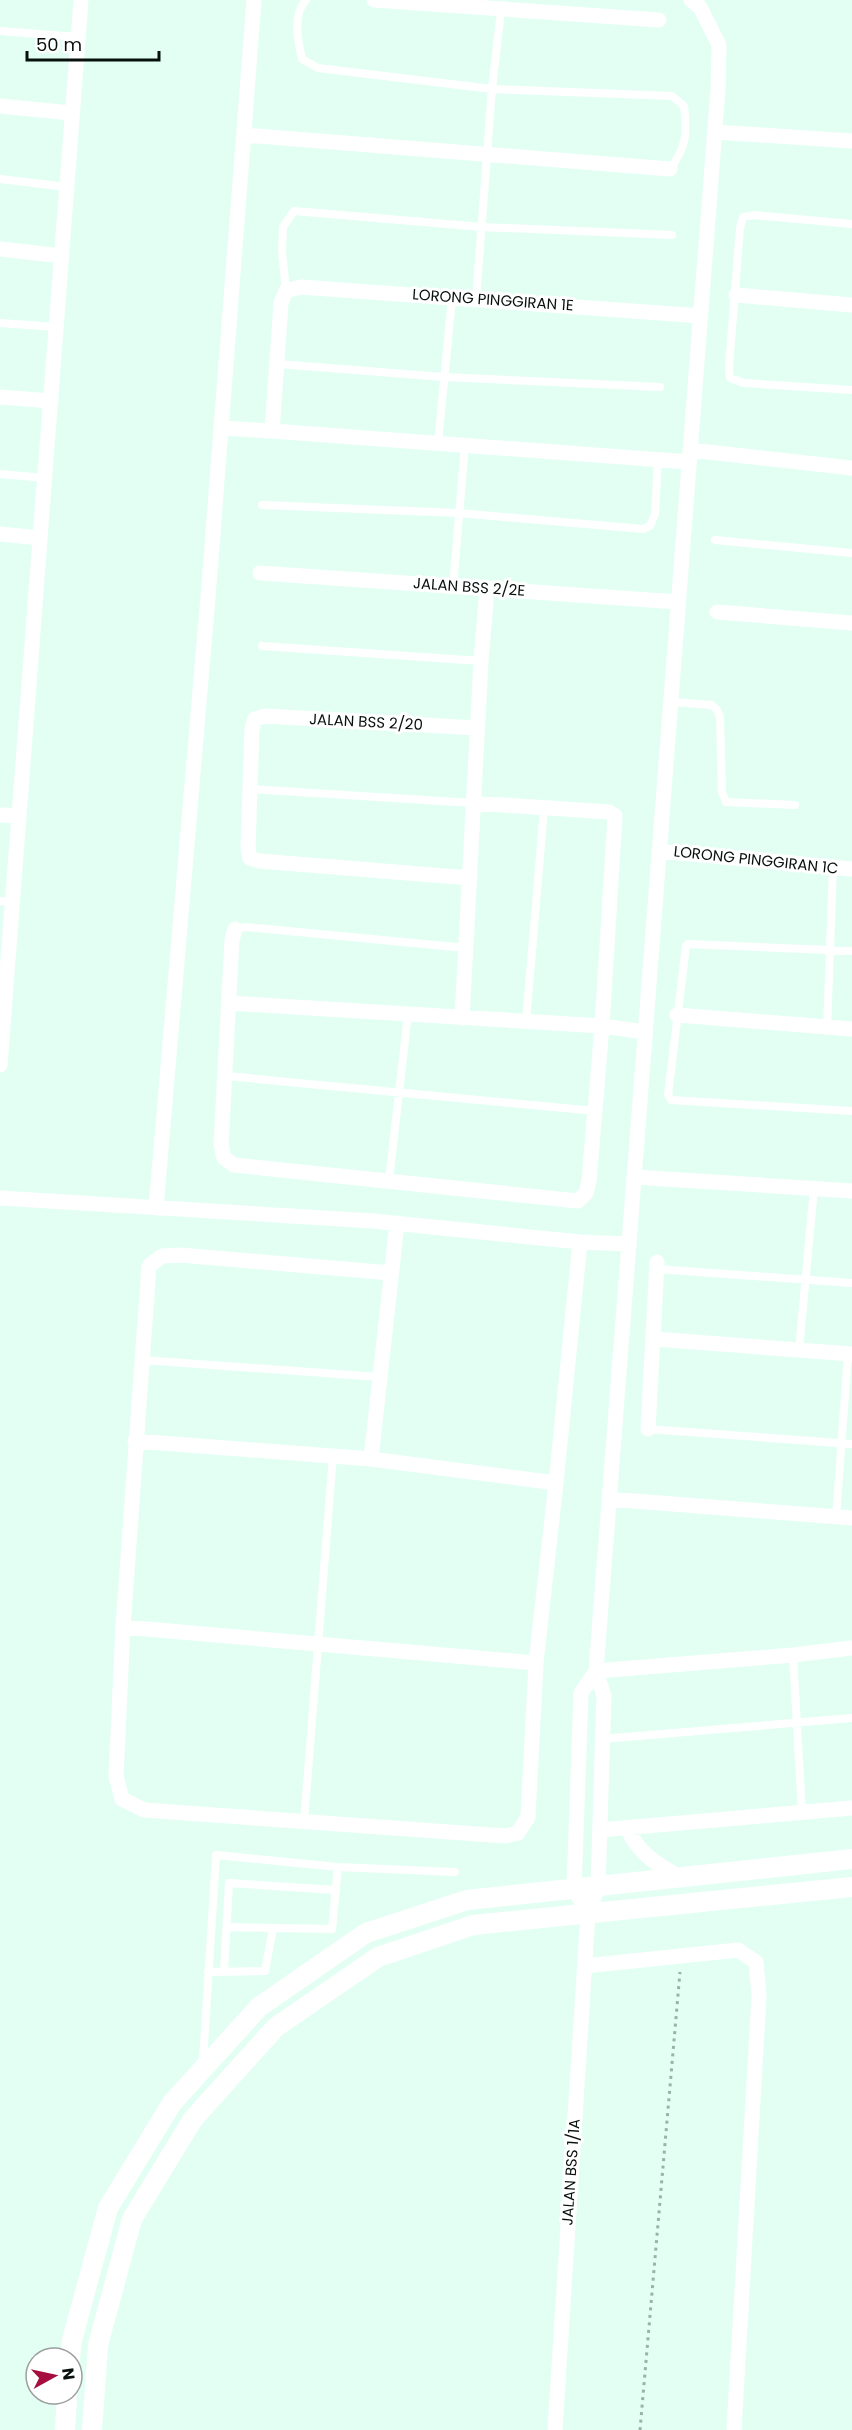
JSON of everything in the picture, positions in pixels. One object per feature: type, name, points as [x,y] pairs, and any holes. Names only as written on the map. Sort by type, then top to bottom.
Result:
[{"type":"street","points":[[0,1065],[6,901],[19,816],[81,0]]},
{"type":"street","points":[[156,1208],[222,428],[254,0]]},
{"type":"street","points":[[374,0],[502,5],[660,20]]},
{"type":"street","points":[[588,1913],[574,1889],[581,1693],[596,1671],[715,132],[719,45],[700,7],[691,0]]},
{"type":"street","points":[[0,106],[71,113]]},
{"type":"street","points":[[715,132],[852,141]]},
{"type":"street","points":[[244,135],[670,169]]},
{"type":"street","points":[[0,249],[62,256]]},
{"type":"street","name":"LORONG PINGGIRAN 1E","points":[[286,291],[301,287],[701,316]]},
{"type":"street","points":[[273,431],[281,303],[286,291]]},
{"type":"street","points":[[736,295],[852,305]]},
{"type":"street","points":[[0,397],[51,401]]},
{"type":"street","points":[[222,428],[658,459],[690,456],[852,468]]},
{"type":"street","points":[[0,534],[39,538]]},
{"type":"street","name":"JALAN BSS 2/2E","points":[[260,573],[678,602]]},
{"type":"street","points":[[462,1018],[477,728],[487,588]]},
{"type":"street","points":[[717,612],[852,623]]},
{"type":"street","name":"JALAN BSS 2/20","points":[[250,789],[252,729],[255,719],[265,716],[477,728]]},
{"type":"street","points":[[250,789],[248,848],[250,858],[259,861],[470,878]]},
{"type":"street","points":[[236,929],[232,940],[221,1144],[224,1158],[234,1166],[578,1201],[586,1193],[589,1180],[602,1026],[615,816],[609,812],[544,806],[473,803]]},
{"type":"street","points":[[0,815],[19,816]]},
{"type":"street","name":"LORONG PINGGIRAN 1C","points":[[659,851],[852,869]]},
{"type":"street","points":[[229,1003],[602,1026],[645,1032]]},
{"type":"street","points":[[677,1015],[852,1029]]},
{"type":"street","points":[[634,1177],[852,1191]]},
{"type":"street","points":[[0,1198],[397,1223],[580,1242],[629,1244]]},
{"type":"street","points":[[371,1459],[397,1223]]},
{"type":"street","points":[[392,1273],[180,1255],[162,1256],[149,1266],[135,1441],[116,1776],[123,1799],[144,1810],[505,1836],[518,1833],[528,1818],[536,1663],[580,1242]]},
{"type":"street","points":[[648,1429],[657,1265]]},
{"type":"street","points":[[654,1339],[850,1354]]},
{"type":"street","points":[[135,1441],[333,1455],[556,1484]]},
{"type":"street","points":[[609,1499],[852,1518]]},
{"type":"street","points":[[123,1628],[536,1663]]},
{"type":"street","points":[[596,1671],[852,1648]]},
{"type":"street","name":"JALAN BSS 1/1A","points":[[555,2430],[588,1913],[598,1887],[604,1696],[596,1671]]},
{"type":"street","points":[[600,1830],[852,1808]]},
{"type":"street","points":[[627,1828],[633,1841],[645,1856],[682,1878]]},
{"type":"street","points":[[71,2346],[108,2208],[172,2103],[259,2007],[366,1933],[466,1900],[852,1859]]},
{"type":"street","points":[[92,2430],[98,2345],[132,2218],[193,2119],[276,2027],[378,1957],[473,1925],[852,1887]]},
{"type":"street","points":[[585,1966],[738,1950],[756,1962],[759,1996],[734,2430]]},
{"type":"street","points":[[65,2430],[67,2406]]},
{"type":"lane","points":[[306,0],[302,3],[297,26],[298,45],[302,59],[318,68],[492,89],[672,96],[684,106],[686,124],[683,151],[670,169]]},
{"type":"lane","points":[[476,299],[489,154],[492,89],[502,5]]},
{"type":"lane","points":[[0,31],[78,37]]},
{"type":"lane","points":[[0,179],[67,187]]},
{"type":"lane","points":[[286,291],[282,251],[283,227],[294,212],[482,227],[672,235]]},
{"type":"lane","points":[[852,224],[754,215],[743,217],[740,228],[729,367],[730,378],[744,383],[852,390]]},
{"type":"lane","points":[[438,443],[452,297]]},
{"type":"lane","points":[[0,323],[56,327]]},
{"type":"lane","points":[[278,364],[444,377],[660,387]]},
{"type":"lane","points":[[453,586],[465,445]]},
{"type":"lane","points":[[262,505],[459,513],[642,529],[650,526],[655,514],[658,459]]},
{"type":"lane","points":[[0,474],[45,478]]},
{"type":"lane","points":[[715,540],[852,553]]},
{"type":"lane","points":[[262,646],[481,661]]},
{"type":"lane","points":[[671,702],[712,705],[717,710],[720,717],[722,792],[726,802],[795,805]]},
{"type":"lane","points":[[250,789],[473,803]]},
{"type":"lane","points":[[526,1022],[544,806]]},
{"type":"lane","points":[[827,1028],[833,868]]},
{"type":"lane","points":[[236,929],[246,927],[466,948]]},
{"type":"lane","points":[[852,951],[688,944],[668,1095],[671,1100],[852,1111]]},
{"type":"lane","points":[[389,1180],[408,1014]]},
{"type":"lane","points":[[226,1076],[595,1111]]},
{"type":"lane","points":[[799,1350],[814,1188]]},
{"type":"lane","points":[[657,1265],[804,1280],[852,1282]]},
{"type":"lane","points":[[836,1517],[850,1354]]},
{"type":"lane","points":[[141,1360],[380,1377]]},
{"type":"lane","points":[[648,1429],[852,1443]]},
{"type":"lane","points":[[304,1823],[333,1455]]},
{"type":"lane","points":[[793,1655],[802,1813]]},
{"type":"lane","points":[[602,1739],[852,1718]]},
{"type":"lane","points":[[203,2069],[216,1855],[338,1867],[455,1872]]},
{"type":"lane","points":[[227,1927],[332,1929],[338,1867]]},
{"type":"lane","points":[[224,1971],[229,1883],[336,1890]]},
{"type":"lane","points":[[208,1972],[265,1971],[273,1928]]},
{"type":"path","points":[[640,2430],[682,1955]]}]
